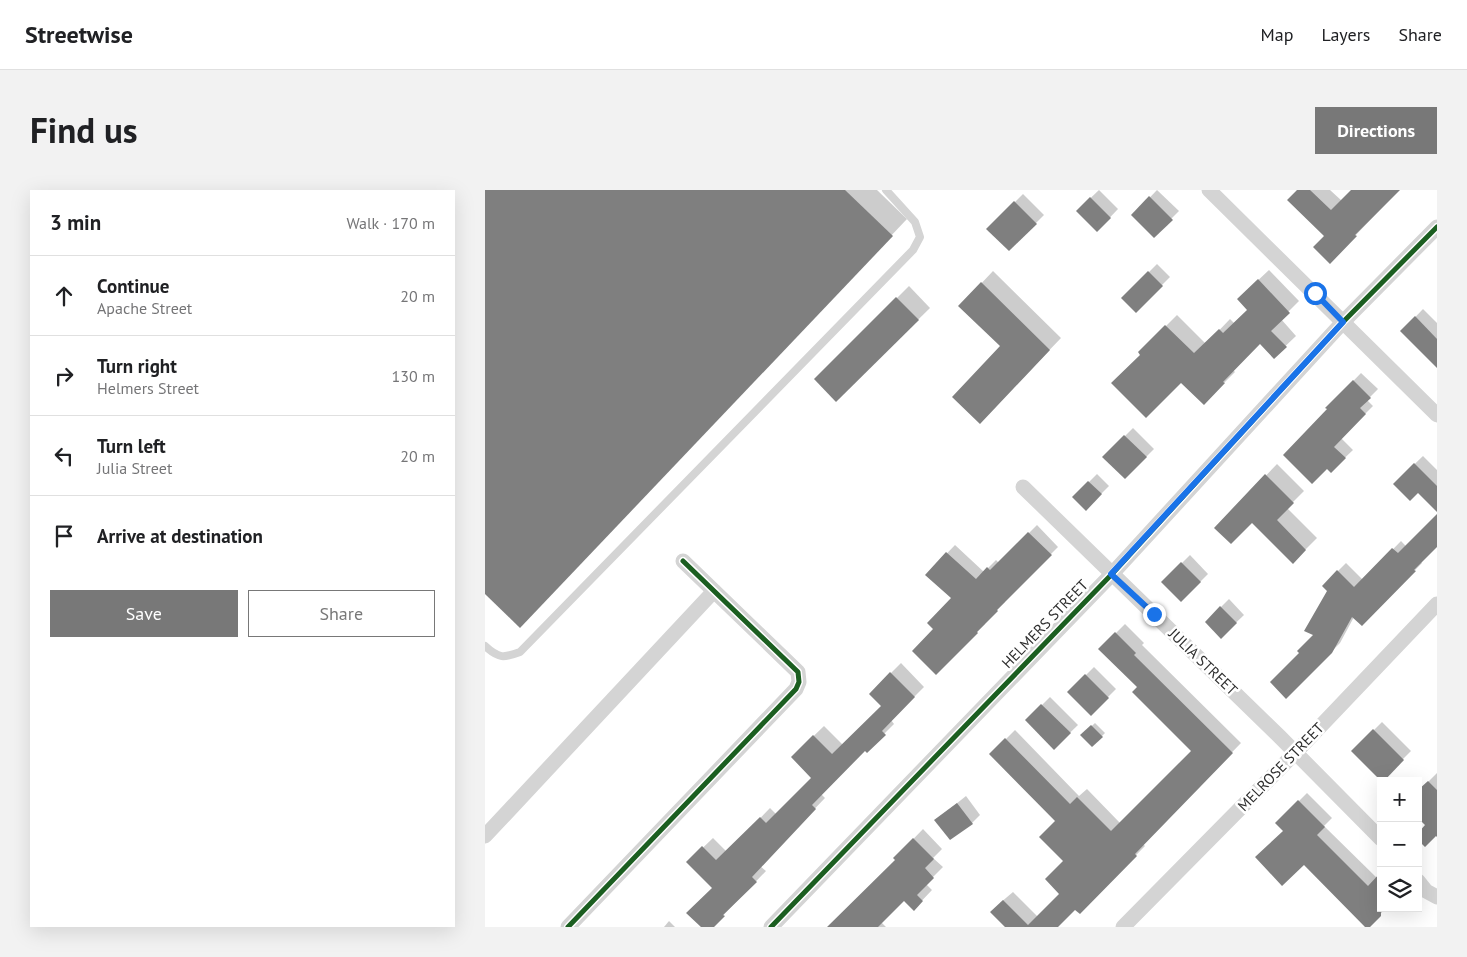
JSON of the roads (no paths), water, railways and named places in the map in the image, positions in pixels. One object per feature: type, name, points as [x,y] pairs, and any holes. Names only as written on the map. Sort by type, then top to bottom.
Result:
[{"type":"street","points":[[1209,190],[1437,415]]},
{"type":"street","name":"HELMERS STREET","points":[[771,927],[1111,574],[1343,322],[1437,227]]},
{"type":"street","name":"JULIA STREET","points":[[1023,487],[1154,614],[1377,836]]},
{"type":"street","points":[[568,927],[796,689],[799,682],[798,672],[683,561]]},
{"type":"street","points":[[485,836],[714,591]]},
{"type":"street","name":"MELROSE STREET","points":[[1123,927],[1295,753],[1437,604]]},
{"type":"street","points":[[1422,886],[1426,891],[1437,897]]},
{"type":"lane","points":[[485,646],[495,655],[505,657],[521,652],[913,250],[920,238],[915,222],[886,190]]}]
